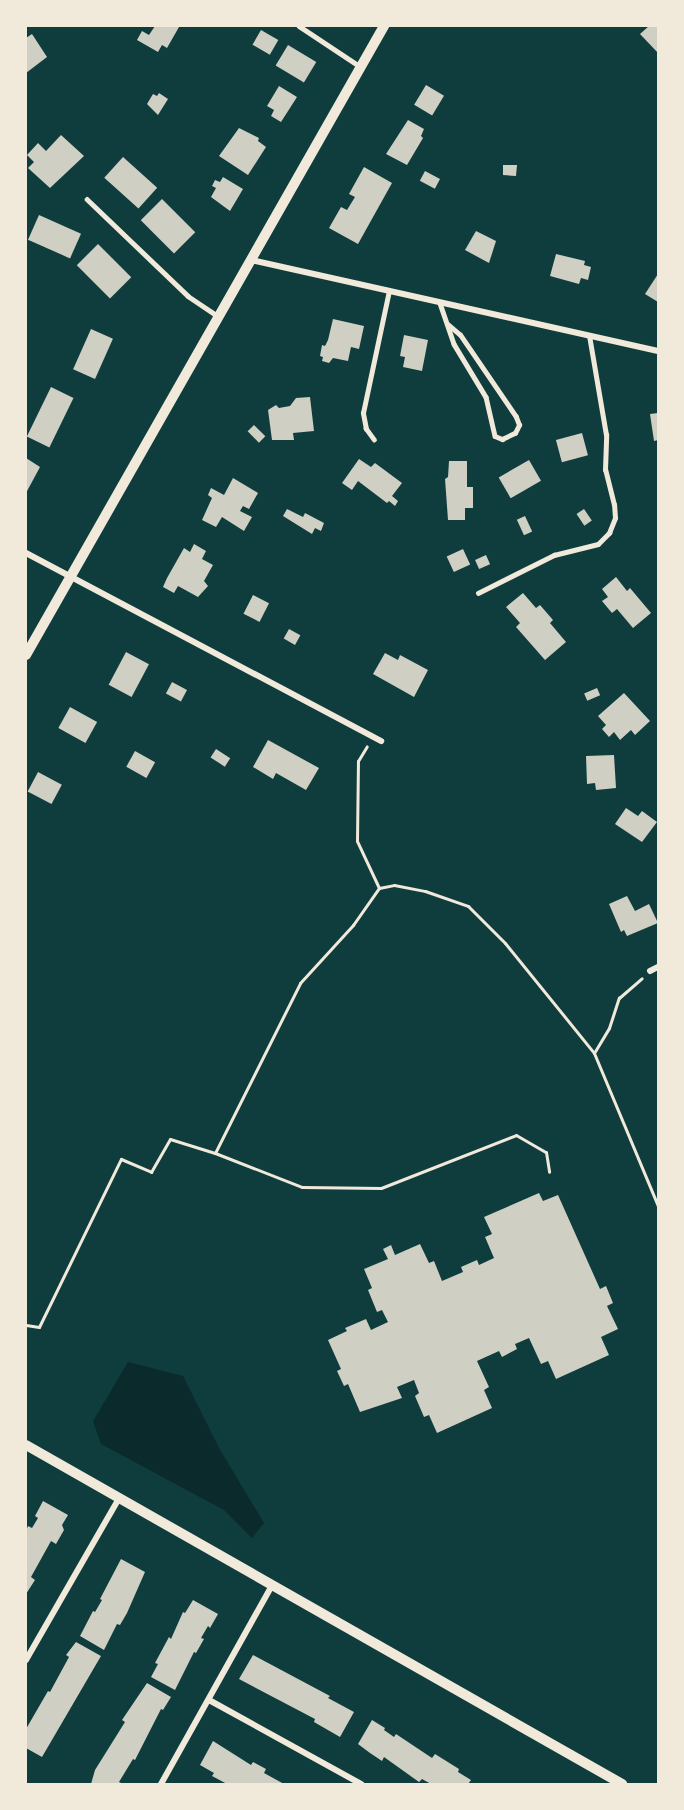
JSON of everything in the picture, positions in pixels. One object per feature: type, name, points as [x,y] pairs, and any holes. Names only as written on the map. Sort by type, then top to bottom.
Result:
[{"type":"street","points":[[26,655],[384,26]]},
{"type":"street","points":[[251,260],[658,351]]},
{"type":"street","points":[[26,553],[381,741]]},
{"type":"street","points":[[650,971],[658,967]]},
{"type":"street","points":[[26,1444],[622,1785]]},
{"type":"street","points":[[26,1660],[119,1498]]},
{"type":"street","points":[[161,1785],[272,1585]]},
{"type":"street","points":[[209,1700],[361,1785]]},
{"type":"lane","points":[[299,26],[361,67]]},
{"type":"lane","points":[[87,199],[180,288],[219,317]]},
{"type":"lane","points":[[374,440],[366,429],[363,413],[389,291]]},
{"type":"lane","points":[[440,303],[448,325],[464,363],[486,397],[495,436],[502,438],[515,434],[519,425],[516,417],[460,335],[448,325]]},
{"type":"lane","points":[[478,593],[554,555],[598,544],[609,533],[615,518],[614,505],[605,470],[606,435],[590,336]]},
{"type":"path","points":[[372,737],[358,761],[357,841],[379,888]]},
{"type":"path","points":[[215,1153],[300,983],[353,926],[379,888],[394,885],[425,891],[468,906],[505,943],[594,1053],[658,1206]]},
{"type":"path","points":[[594,1053],[609,1028],[619,998],[650,971]]},
{"type":"path","points":[[26,1325],[39,1327],[121,1159],[151,1172],[170,1139],[215,1153],[302,1187],[381,1188],[516,1135],[546,1152],[549,1172]]},
{"type":"water","points":[[128,1362],[183,1376],[219,1448],[264,1523],[252,1538],[224,1510],[101,1444],[93,1421]]},
{"type":"building","points":[[155,26],[179,27],[167,48],[162,45],[158,52],[137,40],[142,31],[149,35]]},
{"type":"building","points":[[649,26],[658,26],[658,53],[640,34]]},
{"type":"building","points":[[261,30],[278,40],[270,55],[252,45]]},
{"type":"building","points":[[32,34],[47,57],[26,73],[26,38]]},
{"type":"building","points":[[288,45],[316,62],[304,83],[276,66]]},
{"type":"building","points":[[426,85],[444,96],[432,116],[414,105]]},
{"type":"building","points":[[279,86],[297,97],[281,122],[271,116],[274,110],[267,106]]},
{"type":"building","points":[[159,93],[168,99],[158,115],[147,104],[153,94],[157,96]]},
{"type":"building","points":[[408,120],[424,129],[421,136],[423,138],[407,165],[386,154]]},
{"type":"building","points":[[239,128],[259,138],[258,141],[266,147],[248,175],[219,156]]},
{"type":"building","points":[[61,135],[84,156],[50,188],[28,168],[34,162],[27,155],[38,143],[46,151]]},
{"type":"building","points":[[123,157],[157,188],[138,209],[104,178]]},
{"type":"building","points":[[503,165],[517,165],[516,176],[503,175]]},
{"type":"building","points":[[364,167],[392,183],[358,244],[329,228],[341,207],[347,210],[355,197],[349,194]]},
{"type":"building","points":[[425,171],[440,179],[435,189],[420,181]]},
{"type":"building","points":[[223,177],[243,189],[230,211],[211,197],[216,188],[212,186],[215,180],[220,182]]},
{"type":"building","points":[[162,199],[195,232],[174,253],[141,220]]},
{"type":"building","points":[[39,215],[81,234],[70,258],[28,240]]},
{"type":"building","points":[[476,231],[496,241],[489,263],[465,250]]},
{"type":"building","points":[[98,244],[131,277],[110,298],[77,265]]},
{"type":"building","points":[[556,254],[585,261],[584,265],[591,267],[588,280],[581,278],[579,284],[550,276]]},
{"type":"building","points":[[658,274],[658,302],[645,294]]},
{"type":"building","points":[[333,319],[364,326],[359,349],[351,347],[348,361],[333,358],[329,363],[322,361],[323,357],[320,356],[322,345],[325,346],[328,340]]},
{"type":"building","points":[[91,329],[113,339],[95,379],[73,369]]},
{"type":"building","points":[[404,335],[428,340],[422,371],[403,367],[405,357],[400,356]]},
{"type":"building","points":[[51,387],[73,398],[49,447],[27,436]]},
{"type":"building","points":[[310,397],[314,431],[293,433],[294,440],[272,440],[268,410],[276,405],[279,408],[290,406],[296,398]]},
{"type":"building","points":[[658,413],[658,440],[654,441],[650,414]]},
{"type":"building","points":[[254,425],[265,436],[259,443],[248,431]]},
{"type":"building","points":[[582,433],[588,455],[562,462],[556,440]]},
{"type":"building","points":[[26,458],[40,467],[26,493]]},
{"type":"building","points":[[359,459],[371,467],[375,463],[402,483],[392,496],[398,501],[395,506],[389,501],[387,503],[358,481],[352,490],[342,483]]},
{"type":"building","points":[[529,460],[541,481],[511,498],[499,478]]},
{"type":"building","points":[[449,461],[467,461],[467,487],[473,487],[473,508],[465,508],[465,520],[448,520],[445,479],[448,477]]},
{"type":"building","points":[[233,478],[258,493],[249,509],[243,506],[240,511],[252,517],[244,531],[222,517],[216,527],[202,520],[212,498],[208,495],[211,488],[224,495]]},
{"type":"building","points":[[287,509],[303,517],[305,513],[324,523],[321,531],[315,528],[312,534],[283,516]]},
{"type":"building","points":[[584,509],[592,521],[584,526],[577,514]]},
{"type":"building","points":[[525,516],[532,531],[524,535],[517,520]]},
{"type":"building","points":[[194,544],[206,551],[202,559],[213,565],[204,581],[208,586],[198,597],[178,586],[174,593],[163,587],[184,548],[190,552]]},
{"type":"building","points":[[463,549],[470,564],[454,572],[447,557]]},
{"type":"building","points":[[486,555],[490,564],[479,569],[475,560]]},
{"type":"building","points":[[616,577],[627,591],[630,588],[651,613],[633,628],[617,609],[612,613],[602,601],[608,597],[602,589]]},
{"type":"building","points":[[523,593],[536,608],[540,605],[553,620],[550,623],[566,642],[545,660],[516,627],[520,623],[506,607]]},
{"type":"building","points":[[253,595],[269,603],[260,622],[243,614]]},
{"type":"building","points":[[289,629],[300,635],[295,645],[284,639]]},
{"type":"building","points":[[126,652],[149,664],[132,697],[109,685]]},
{"type":"building","points":[[385,653],[398,660],[400,655],[428,670],[414,697],[373,674]]},
{"type":"building","points":[[172,682],[187,690],[181,701],[166,693]]},
{"type":"building","points":[[597,688],[600,695],[587,701],[584,693]]},
{"type":"building","points":[[624,693],[650,721],[635,735],[631,730],[620,740],[614,732],[609,737],[602,729],[606,725],[598,716]]},
{"type":"building","points":[[70,707],[97,722],[85,743],[58,728]]},
{"type":"building","points":[[268,740],[319,768],[306,790],[276,773],[273,779],[253,767]]},
{"type":"building","points":[[216,749],[230,758],[225,767],[211,757]]},
{"type":"building","points":[[135,751],[155,762],[146,778],[126,767]]},
{"type":"building","points":[[614,755],[616,788],[596,790],[595,783],[587,784],[586,756]]},
{"type":"building","points":[[38,772],[62,785],[52,804],[28,791]]},
{"type":"building","points":[[626,808],[638,816],[642,811],[657,822],[642,842],[615,824]]},
{"type":"building","points":[[627,896],[635,911],[649,904],[658,923],[627,936],[624,930],[621,932],[609,904]]},
{"type":"building","points":[[539,1193],[543,1201],[558,1195],[600,1289],[606,1286],[613,1303],[607,1306],[618,1329],[601,1337],[609,1355],[556,1379],[548,1361],[541,1364],[529,1338],[515,1344],[517,1349],[502,1357],[499,1351],[477,1361],[489,1387],[484,1390],[492,1408],[437,1433],[429,1415],[424,1417],[415,1396],[419,1393],[414,1380],[397,1387],[402,1398],[360,1412],[348,1384],[344,1386],[337,1371],[341,1369],[328,1340],[347,1331],[345,1328],[366,1319],[371,1330],[388,1322],[382,1310],[377,1312],[368,1290],[372,1288],[364,1269],[388,1259],[383,1249],[391,1245],[395,1255],[420,1244],[429,1263],[434,1261],[442,1281],[463,1272],[461,1267],[477,1260],[479,1265],[494,1258],[485,1237],[492,1234],[484,1217]]},
{"type":"building","points":[[43,1501],[68,1515],[62,1525],[64,1530],[56,1544],[51,1541],[31,1577],[35,1580],[26,1594],[26,1531],[28,1526],[32,1528],[38,1518],[35,1516]]},
{"type":"building","points":[[121,1559],[145,1572],[127,1613],[120,1625],[117,1624],[104,1650],[80,1636],[93,1611],[95,1612],[102,1600],[100,1599]]},
{"type":"building","points":[[193,1600],[218,1614],[201,1638],[204,1639],[196,1653],[194,1652],[175,1690],[151,1677],[158,1664],[155,1663],[169,1637],[171,1639],[183,1612],[185,1613]]},
{"type":"building","points":[[76,1642],[101,1656],[42,1757],[26,1748],[26,1729],[48,1691],[50,1692],[69,1657],[66,1655]]},
{"type":"building","points":[[253,1655],[330,1696],[328,1698],[354,1712],[340,1737],[314,1722],[315,1719],[239,1679]]},
{"type":"building","points":[[147,1683],[171,1697],[163,1710],[161,1709],[135,1760],[133,1759],[119,1782],[123,1784],[91,1784],[95,1770],[125,1722],[122,1720]]},
{"type":"building","points":[[372,1720],[394,1737],[396,1734],[432,1758],[435,1754],[459,1769],[458,1772],[471,1780],[468,1784],[431,1784],[422,1779],[419,1782],[384,1757],[382,1761],[358,1744]]},
{"type":"building","points":[[213,1741],[251,1765],[253,1762],[266,1769],[264,1773],[284,1784],[227,1784],[212,1776],[214,1773],[200,1765]]}]
